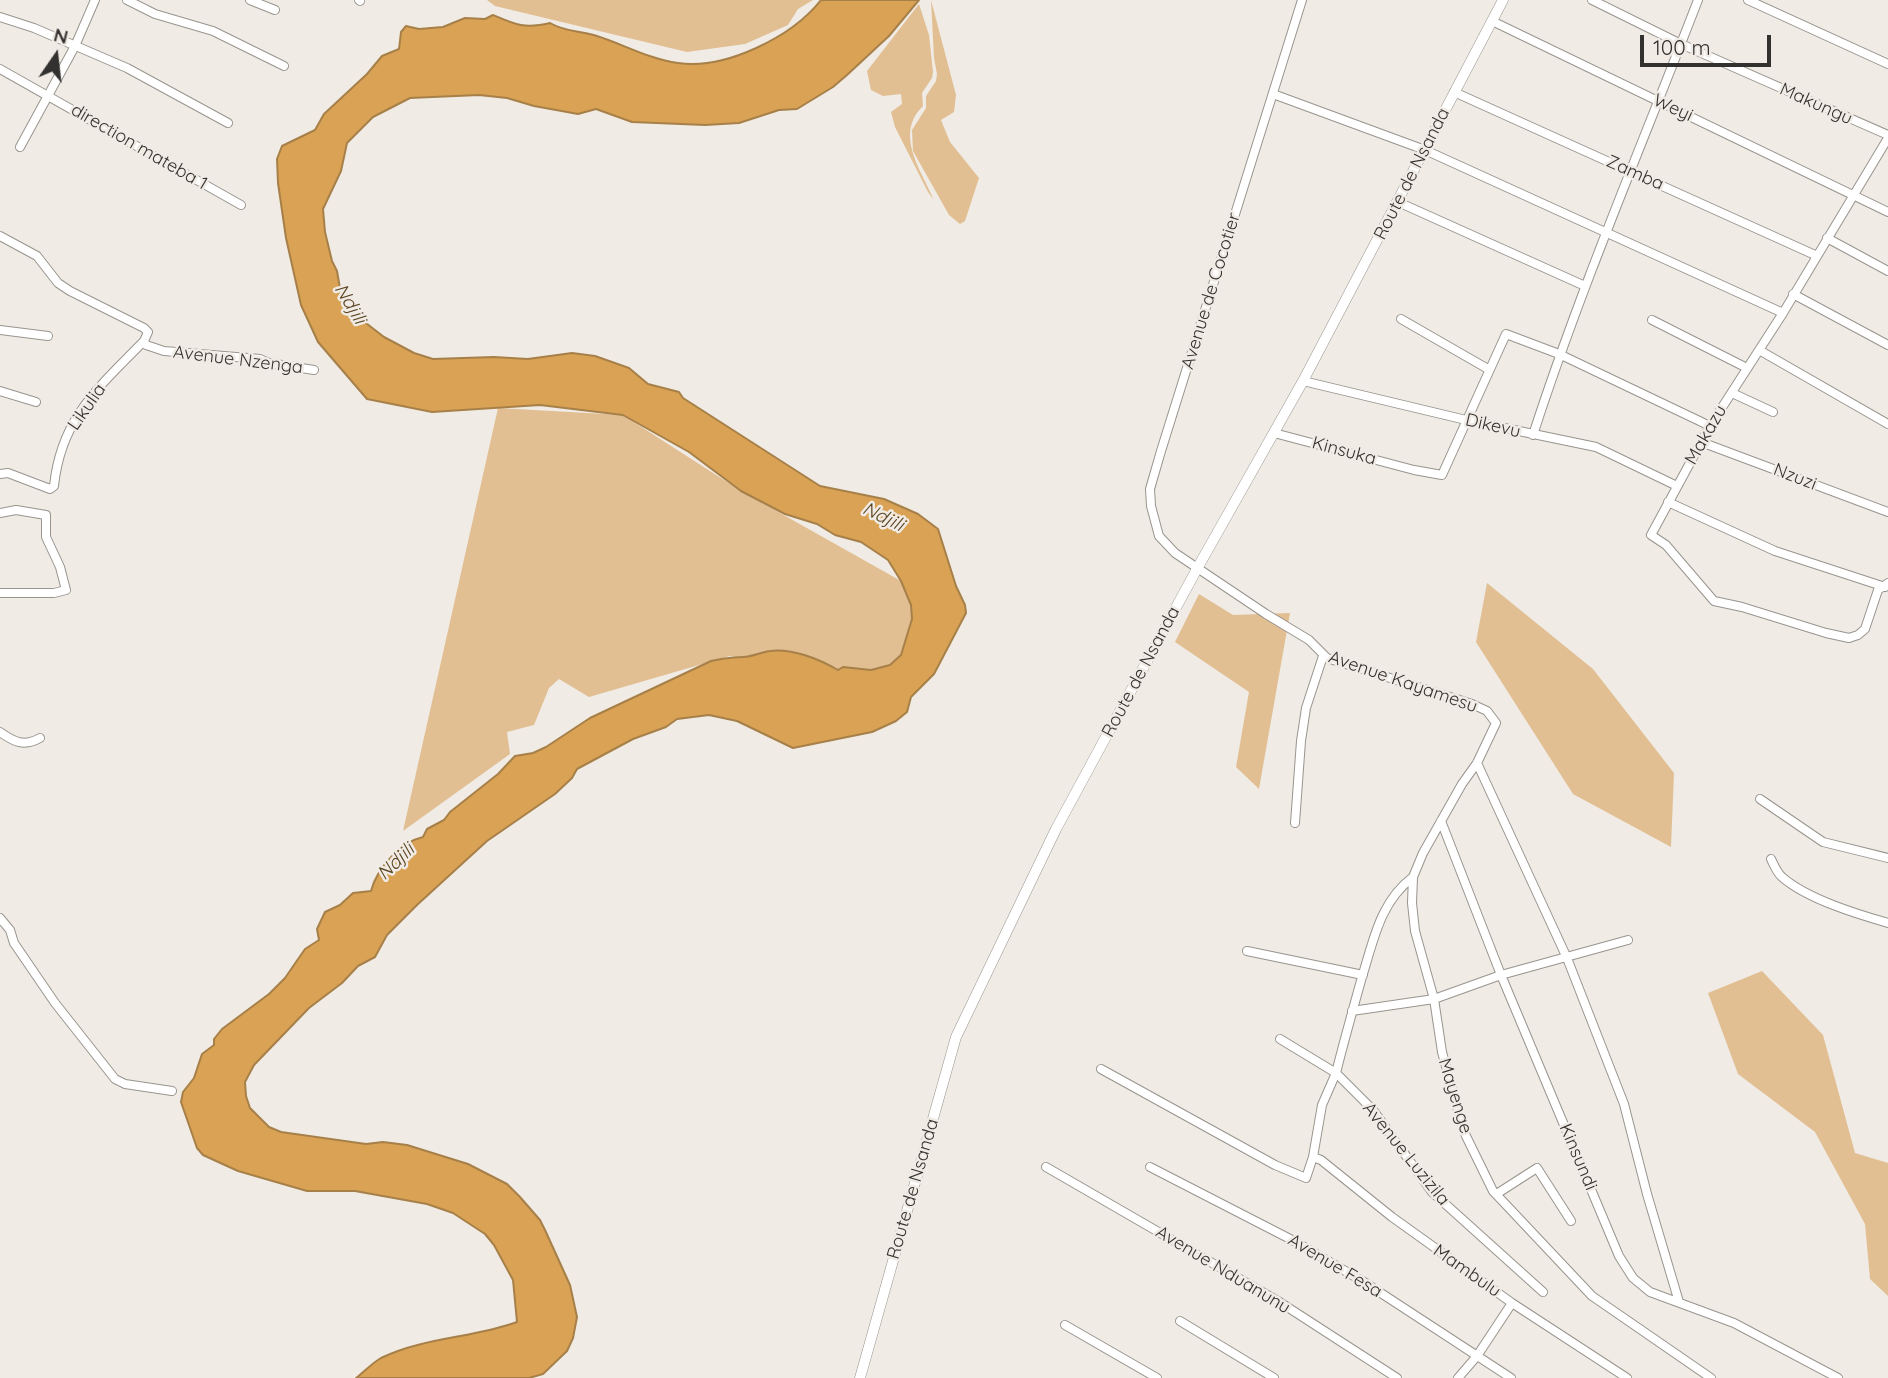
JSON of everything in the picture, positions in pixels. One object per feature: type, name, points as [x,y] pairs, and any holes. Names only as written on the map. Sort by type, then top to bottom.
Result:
[{"type":"street","points":[[20,146],[75,46],[96,0]]},
{"type":"street","points":[[127,0],[155,15],[212,31],[284,66]]},
{"type":"street","points":[[250,0],[275,10]]},
{"type":"street","name":"Avenue de Cocotier","points":[[1198,567],[1175,553],[1159,536],[1151,506],[1150,488],[1303,0]]},
{"type":"street","name":"Route de Nsanda","points":[[860,1378],[956,1037],[1056,829],[1198,567],[1303,381],[1503,0]]},
{"type":"street","name":"Makungu","points":[[1592,0],[1681,44],[1888,136]]},
{"type":"street","points":[[1533,435],[1559,354],[1698,0]]},
{"type":"street","points":[[1748,0],[1888,64]]},
{"type":"street","points":[[0,17],[127,68],[228,123]]},
{"type":"street","name":"Weyi","points":[[1492,21],[1888,212]]},
{"type":"street","name":"direction mateba 1","points":[[0,69],[241,205]]},
{"type":"street","name":"Zamba","points":[[1454,92],[1815,255]]},
{"type":"street","points":[[1273,94],[1425,150],[1783,313]]},
{"type":"street","name":"Makazu","points":[[1887,586],[1878,590],[1865,629],[1849,638],[1742,607],[1721,605],[1707,595],[1666,545],[1651,535],[1710,426],[1783,313],[1888,136]]},
{"type":"street","points":[[1398,202],[1585,286]]},
{"type":"street","points":[[0,236],[37,256],[58,283],[70,291],[144,328],[148,332],[144,341]]},
{"type":"street","points":[[1827,238],[1888,271]]},
{"type":"street","points":[[1793,294],[1888,345]]},
{"type":"street","points":[[1401,319],[1488,369]]},
{"type":"street","points":[[1652,320],[1747,369]]},
{"type":"street","points":[[0,330],[48,336]]},
{"type":"street","points":[[1466,420],[1506,334],[1559,354],[1710,426]]},
{"type":"street","name":"Avenue Nzenga","points":[[144,341],[146,345],[164,351],[260,359],[269,363],[314,370]]},
{"type":"street","name":"Likulia","points":[[0,474],[8,473],[50,489],[54,486],[58,457],[75,420],[93,392],[144,341]]},
{"type":"street","points":[[1759,350],[1888,424]]},
{"type":"street","name":"Dikevu","points":[[1303,381],[1466,420],[1596,447],[1677,486]]},
{"type":"street","points":[[0,391],[36,402]]},
{"type":"street","points":[[1732,393],[1773,412]]},
{"type":"street","name":"Kinsuka","points":[[1274,433],[1442,475],[1466,420]]},
{"type":"street","name":"Nzuzi","points":[[1701,442],[1888,512]]},
{"type":"street","points":[[1668,502],[1775,551],[1887,586]]},
{"type":"street","points":[[0,513],[16,510],[46,515],[46,537],[60,567],[66,590],[54,593],[0,593]]},
{"type":"street","name":"Avenue Kayamesu","points":[[1198,567],[1309,640],[1322,656],[1472,704],[1493,716],[1496,723],[1494,730]]},
{"type":"street","points":[[1294,823],[1306,708],[1322,656]]},
{"type":"street","name":"Mayenge","points":[[1494,730],[1441,821],[1413,877],[1415,931],[1434,999],[1442,1052],[1460,1118],[1493,1191],[1592,1296],[1711,1378]]},
{"type":"street","points":[[0,732],[17,743],[26,744],[40,738]]},
{"type":"street","points":[[1477,763],[1567,958],[1623,1104],[1679,1302]]},
{"type":"street","points":[[1760,799],[1823,842],[1888,858]]},
{"type":"street","name":"Kinsundi","points":[[1441,821],[1501,975],[1619,1256],[1633,1278],[1650,1292],[1734,1323],[1838,1378]]},
{"type":"street","points":[[1771,859],[1780,876],[1790,883],[1824,901],[1888,923]]},
{"type":"street","points":[[1101,1069],[1275,1166],[1306,1178],[1313,1157],[1322,1105],[1336,1073],[1371,943],[1383,912],[1394,894],[1413,877]]},
{"type":"street","points":[[0,918],[55,1003],[115,1079],[125,1084],[172,1091]]},
{"type":"street","points":[[1352,1011],[1434,999],[1501,975],[1628,940]]},
{"type":"street","points":[[1247,951],[1363,975]]},
{"type":"street","points":[[1280,1039],[1336,1073]]},
{"type":"street","name":"Avenue Luzizila","points":[[1336,1073],[1373,1110],[1432,1192],[1543,1292]]},
{"type":"street","name":"Mambulu","points":[[1313,1157],[1321,1160],[1392,1217],[1512,1303],[1627,1378]]},
{"type":"street","name":"Avenue Nduanunu","points":[[1046,1167],[1278,1301],[1397,1378]]},
{"type":"street","name":"Avenue Fesa","points":[[1150,1167],[1296,1242],[1364,1282],[1511,1378]]},
{"type":"street","points":[[1498,1194],[1537,1168],[1571,1221]]},
{"type":"street","points":[[1458,1378],[1477,1356],[1512,1303]]},
{"type":"street","points":[[1181,1321],[1274,1378]]},
{"type":"street","points":[[1065,1325],[1157,1378]]},
{"type":"shaded area","points":[[487,0],[813,0],[798,9],[788,25],[745,44],[687,52],[495,6]]},
{"type":"shaded area","points":[[931,0],[956,95],[954,112],[941,120],[950,142],[979,178],[965,221],[960,224],[949,215],[913,151],[912,130],[926,108],[926,96],[936,81],[937,74]]},
{"type":"shaded area","points":[[919,4],[929,35],[933,72],[922,93],[923,106],[915,117],[910,140],[917,164],[934,200],[895,127],[891,112],[902,104],[901,94],[883,96],[871,90],[867,71]]},
{"type":"shaded area","points":[[498,408],[623,415],[741,491],[901,581],[911,605],[912,619],[901,655],[890,665],[877,670],[838,670],[829,664],[785,650],[741,658],[730,656],[589,697],[559,679],[549,688],[534,725],[507,732],[510,754],[403,831]]},
{"type":"shaded area","points":[[1487,583],[1593,669],[1674,773],[1671,847],[1573,794],[1476,642]]},
{"type":"shaded area","points":[[1199,594],[1233,615],[1290,613],[1259,789],[1236,767],[1249,692],[1175,642]]},
{"type":"shaded area","points":[[1762,971],[1823,1035],[1855,1153],[1888,1163],[1888,1296],[1870,1279],[1865,1224],[1815,1132],[1738,1074],[1708,993]]},
{"type":"water","name":"Ndjili","points":[[821,0],[919,0],[889,36],[833,87],[797,109],[779,110],[739,123],[705,125],[632,122],[596,109],[578,114],[507,98],[479,95],[410,98],[373,117],[347,143],[341,171],[323,209],[325,232],[337,271],[342,300],[353,313],[384,337],[414,353],[433,359],[528,359],[572,353],[595,356],[629,368],[648,384],[679,392],[683,398],[820,486],[884,499],[918,514],[938,529],[966,613],[934,674],[911,697],[907,712],[896,721],[872,732],[793,748],[737,721],[709,715],[677,719],[666,727],[633,739],[577,769],[572,778],[555,794],[487,841],[417,905],[387,935],[375,957],[358,966],[342,983],[309,1008],[254,1065],[245,1082],[246,1096],[250,1108],[269,1127],[281,1132],[366,1144],[383,1142],[407,1145],[468,1164],[507,1184],[540,1220],[570,1285],[577,1317],[573,1338],[567,1351],[543,1374],[529,1378],[356,1378],[378,1360],[397,1351],[517,1322],[513,1280],[485,1234],[453,1213],[427,1204],[355,1191],[307,1191],[238,1171],[203,1155],[197,1148],[181,1102],[183,1092],[194,1078],[202,1054],[214,1045],[214,1039],[222,1029],[269,994],[285,978],[305,949],[319,940],[317,929],[325,912],[340,905],[353,893],[371,891],[384,865],[398,850],[423,837],[427,829],[444,820],[515,756],[533,753],[546,747],[590,718],[711,661],[787,651],[805,655],[838,670],[843,667],[871,670],[890,665],[901,655],[912,619],[911,605],[888,560],[861,542],[835,535],[817,524],[785,514],[741,491],[689,452],[623,415],[540,405],[432,412],[367,399],[318,342],[301,305],[286,238],[277,159],[282,146],[315,130],[324,114],[367,74],[382,56],[399,49],[401,32],[406,26],[419,29],[443,27],[465,18],[485,19],[493,15],[521,25],[550,23],[567,30],[597,36],[657,58],[696,64],[736,56],[756,48],[793,26]]}]
